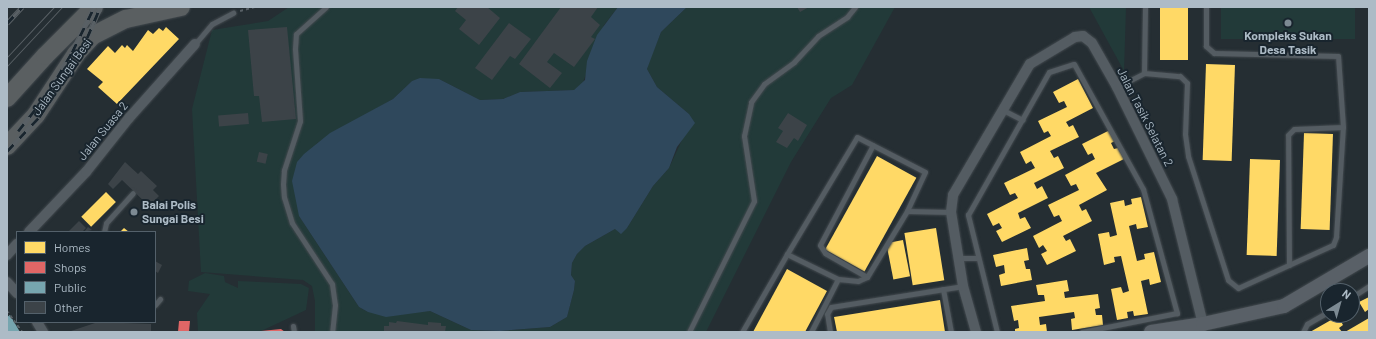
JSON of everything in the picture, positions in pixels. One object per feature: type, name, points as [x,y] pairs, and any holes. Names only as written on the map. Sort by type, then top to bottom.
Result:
[{"type":"highway","points":[[7,98],[45,56],[94,7]]},
{"type":"highway","name":"Jalan Sungai Besi","points":[[7,146],[36,115],[76,54],[92,36],[126,19],[180,7]]},
{"type":"street","name":"Jalan Tasik Selatan 2","points":[[950,212],[954,195],[1030,64],[1075,37],[1083,36],[1092,43],[1117,87],[1172,200],[1203,324]]},
{"type":"street","name":"Jalan Suasa 2","points":[[30,231],[86,172],[129,118],[195,44]]},
{"type":"street","points":[[950,212],[963,286],[976,332]]},
{"type":"street","points":[[7,255],[16,245]]},
{"type":"street","points":[[1151,332],[1203,324],[1284,306],[1369,256]]},
{"type":"street","points":[[7,282],[16,292]]},
{"type":"street","points":[[38,323],[43,332]]},
{"type":"lane","points":[[326,7],[296,34],[295,49],[300,121],[284,170],[283,184],[284,197],[292,223],[332,284],[335,305],[332,332]]},
{"type":"lane","points":[[689,332],[754,200],[744,136],[750,102],[767,81],[794,62],[818,36],[846,17],[855,7]]},
{"type":"lane","points":[[1144,73],[1145,7]]},
{"type":"lane","points":[[1117,87],[1144,73],[1180,76],[1187,83],[1185,134],[1188,156],[1228,280],[1238,288],[1333,245],[1336,237],[1343,127],[1338,56],[1214,53],[1206,46],[1206,7]]},
{"type":"lane","points":[[195,44],[210,26],[233,13]]},
{"type":"lane","points":[[997,332],[968,215],[1049,72],[1074,64],[1143,189],[1177,313],[1082,332]]},
{"type":"lane","points":[[1003,110],[1023,120]]},
{"type":"lane","points":[[1289,265],[1288,134],[1294,129],[1343,127]]},
{"type":"lane","points":[[742,332],[787,254],[857,137],[925,172],[907,211],[867,277],[858,281],[838,279],[787,254]]},
{"type":"lane","points":[[867,277],[825,254],[820,245],[873,145]]},
{"type":"lane","points":[[104,231],[106,223],[133,193]]},
{"type":"lane","points":[[907,211],[950,212]]},
{"type":"lane","points":[[958,258],[978,258]]},
{"type":"lane","points":[[810,332],[838,279]]},
{"type":"lane","points":[[830,332],[827,314],[831,307],[963,286]]},
{"type":"lane","points":[[1360,292],[1369,286]]},
{"type":"lane","points":[[943,290],[951,332]]},
{"type":"lane","points":[[156,305],[160,299]]},
{"type":"lane","points":[[1303,332],[1307,324],[1320,317]]},
{"type":"path","points":[[233,13],[255,7]]},
{"type":"path","points":[[7,311],[22,332]]},
{"type":"green space","points":[[289,7],[618,7],[604,25],[582,85],[574,90],[520,92],[503,99],[480,100],[439,79],[412,81],[393,99],[317,143],[299,216],[359,307],[368,312],[430,311],[471,330],[500,331],[550,327],[567,317],[575,281],[571,275],[572,263],[577,254],[585,246],[615,229],[627,228],[653,186],[669,168],[682,140],[689,114],[657,87],[647,69],[661,32],[687,7],[895,7],[852,85],[831,98],[791,162],[706,332],[315,332],[315,301],[312,286],[303,280],[201,272],[192,109],[212,30],[268,21]]},
{"type":"green space","points":[[1089,7],[1126,7],[1124,71]]},
{"type":"green space","name":"Kompleks Sukan Desa Tasik","points":[[1221,7],[1355,7],[1355,39],[1221,39]]},
{"type":"green space","points":[[205,273],[224,276],[225,282],[238,288],[238,281],[301,284],[309,288],[306,310],[259,332],[198,332],[197,313],[210,294],[188,291],[189,281]]},
{"type":"water","points":[[618,7],[687,7],[661,32],[647,69],[657,87],[689,114],[695,123],[677,147],[669,168],[653,186],[627,228],[621,234],[615,229],[585,246],[577,254],[572,263],[571,275],[575,281],[567,317],[550,327],[500,331],[471,330],[430,311],[386,317],[368,312],[359,307],[299,216],[292,181],[297,162],[304,154],[330,133],[393,99],[412,81],[420,78],[439,79],[480,100],[503,99],[520,92],[574,90],[585,80],[587,61],[597,35]]},
{"type":"building: Homes","points":[[1160,7],[1188,7],[1188,60],[1160,60]]},
{"type":"building: Homes","points":[[166,27],[179,39],[117,104],[98,87],[103,82],[87,69],[108,46],[115,53],[122,45],[125,48],[127,45],[133,51],[148,30],[153,34],[159,28],[163,31]]},
{"type":"building: Homes","points":[[1206,64],[1235,65],[1232,161],[1203,160]]},
{"type":"building: Homes","points":[[1078,79],[1093,108],[1066,122],[1069,127],[1073,125],[1079,137],[1050,151],[1054,158],[1058,156],[1064,168],[1034,183],[1037,189],[1042,186],[1048,198],[1018,213],[1020,219],[1025,217],[1031,228],[1002,242],[996,231],[1002,228],[999,223],[993,226],[987,214],[1018,198],[1015,193],[1010,195],[1004,183],[1035,168],[1031,161],[1026,164],[1020,152],[1051,136],[1048,131],[1044,133],[1038,121],[1067,107],[1064,101],[1059,103],[1053,92]]},
{"type":"building: Homes","points":[[1110,130],[1115,141],[1111,143],[1114,149],[1118,148],[1124,159],[1096,173],[1107,190],[1079,205],[1082,211],[1086,209],[1092,221],[1063,236],[1066,241],[1070,239],[1076,251],[1047,265],[1041,254],[1047,251],[1043,245],[1039,248],[1033,236],[1062,221],[1059,215],[1054,217],[1048,205],[1079,190],[1076,184],[1071,186],[1065,175],[1095,159],[1092,153],[1088,155],[1082,144]]},
{"type":"building: Homes","points":[[1304,133],[1333,134],[1330,230],[1301,229]]},
{"type":"building: Homes","points":[[877,156],[916,178],[864,271],[825,250]]},
{"type":"building: Homes","points":[[1250,159],[1280,160],[1277,256],[1247,255]]},
{"type":"building: Homes","points":[[106,192],[116,202],[91,227],[81,217]]},
{"type":"building: Homes","points":[[1141,197],[1148,227],[1137,229],[1136,224],[1129,226],[1137,261],[1145,259],[1144,254],[1154,252],[1161,282],[1150,285],[1149,279],[1141,281],[1148,314],[1134,316],[1133,311],[1127,312],[1128,318],[1117,320],[1111,289],[1121,287],[1123,293],[1129,291],[1121,256],[1114,257],[1115,262],[1104,265],[1098,234],[1109,232],[1110,237],[1117,235],[1110,203],[1124,200],[1125,206],[1132,204],[1131,199]]},
{"type":"building: Homes","points":[[124,228],[128,231],[121,231]]},
{"type":"building: Homes","points":[[936,228],[944,280],[913,285],[904,233]]},
{"type":"building: Homes","points":[[903,240],[910,276],[893,280],[886,243]]},
{"type":"building: Homes","points":[[1027,248],[1029,260],[1024,261],[1026,269],[1030,269],[1032,280],[1001,286],[999,275],[1005,273],[1004,265],[996,267],[993,255]]},
{"type":"building: Homes","points":[[787,269],[827,291],[805,332],[753,332]]},
{"type":"building: Homes","points":[[1067,280],[1069,291],[1064,292],[1065,298],[1098,294],[1100,308],[1095,309],[1096,315],[1102,315],[1103,325],[1072,330],[1071,319],[1075,318],[1074,312],[1039,317],[1040,325],[1046,324],[1047,332],[1015,332],[1015,329],[1019,328],[1018,320],[1014,321],[1011,306],[1045,301],[1044,295],[1038,295],[1036,285]]},
{"type":"building: Homes","points":[[1369,297],[1369,309],[1365,312],[1360,302]]},
{"type":"building: Homes","points":[[940,300],[945,332],[837,332],[834,317]]},
{"type":"building: Homes","points":[[1369,318],[1369,332],[1345,332]]},
{"type":"building: Homes","points":[[1326,323],[1342,323],[1343,325],[1339,328],[1342,332],[1310,332]]},
{"type":"building: Shops","points":[[179,321],[190,321],[189,332],[178,332]]},
{"type":"building: Shops","points":[[281,329],[285,332],[261,332],[261,331]]},
{"type":"building: Public","points":[[10,315],[20,332],[7,332],[7,317]]},
{"type":"building: Other","points":[[458,7],[487,7],[500,18],[479,45],[459,29],[466,20],[455,11]]},
{"type":"building: Other","points":[[561,7],[598,7],[591,17],[600,25],[591,37],[595,39],[574,67],[554,53],[547,62],[562,73],[550,88],[519,64]]},
{"type":"building: Other","points":[[797,7],[809,7],[800,12]]},
{"type":"building: Other","points":[[509,23],[531,39],[515,59],[510,56],[492,80],[475,68]]},
{"type":"building: Other","points":[[287,27],[296,119],[262,122],[259,96],[254,96],[248,30]]},
{"type":"building: Other","points":[[248,113],[249,124],[219,127],[218,116]]},
{"type":"building: Other","points":[[788,113],[807,125],[798,141],[794,138],[787,148],[776,142],[783,131],[778,128]]},
{"type":"building: Other","points":[[259,152],[268,154],[266,164],[257,162]]},
{"type":"building: Other","points":[[125,162],[138,174],[141,171],[157,186],[153,190],[159,196],[149,206],[122,180],[113,189],[108,184]]},
{"type":"building: Other","points":[[79,221],[86,228],[83,231],[69,231]]},
{"type":"building: Other","points":[[88,227],[92,230],[88,231],[85,231]]},
{"type":"building: Other","points":[[156,262],[162,265],[158,273],[156,272]]},
{"type":"building: Other","points":[[397,321],[428,325],[428,322],[441,323],[441,326],[446,326],[445,332],[384,332],[384,326],[389,326],[389,322],[396,323]]},
{"type":"building: Other","points":[[95,323],[151,324],[151,331],[68,332]]},
{"type":"tram line","points":[[7,57],[54,7]]},
{"type":"tram line","points":[[7,66],[62,7]]},
{"type":"railway","points":[[7,23],[22,7]]},
{"type":"railway","points":[[18,131],[48,93],[72,52],[94,7]]},
{"type":"railway","points":[[7,151],[39,117],[80,54],[100,7]]},
{"type":"place","name":"Kompleks Sukan Desa Tasik","points":[[1288,23]]},
{"type":"place","name":"Balai Polis Sungai Besi","points":[[134,212]]}]
